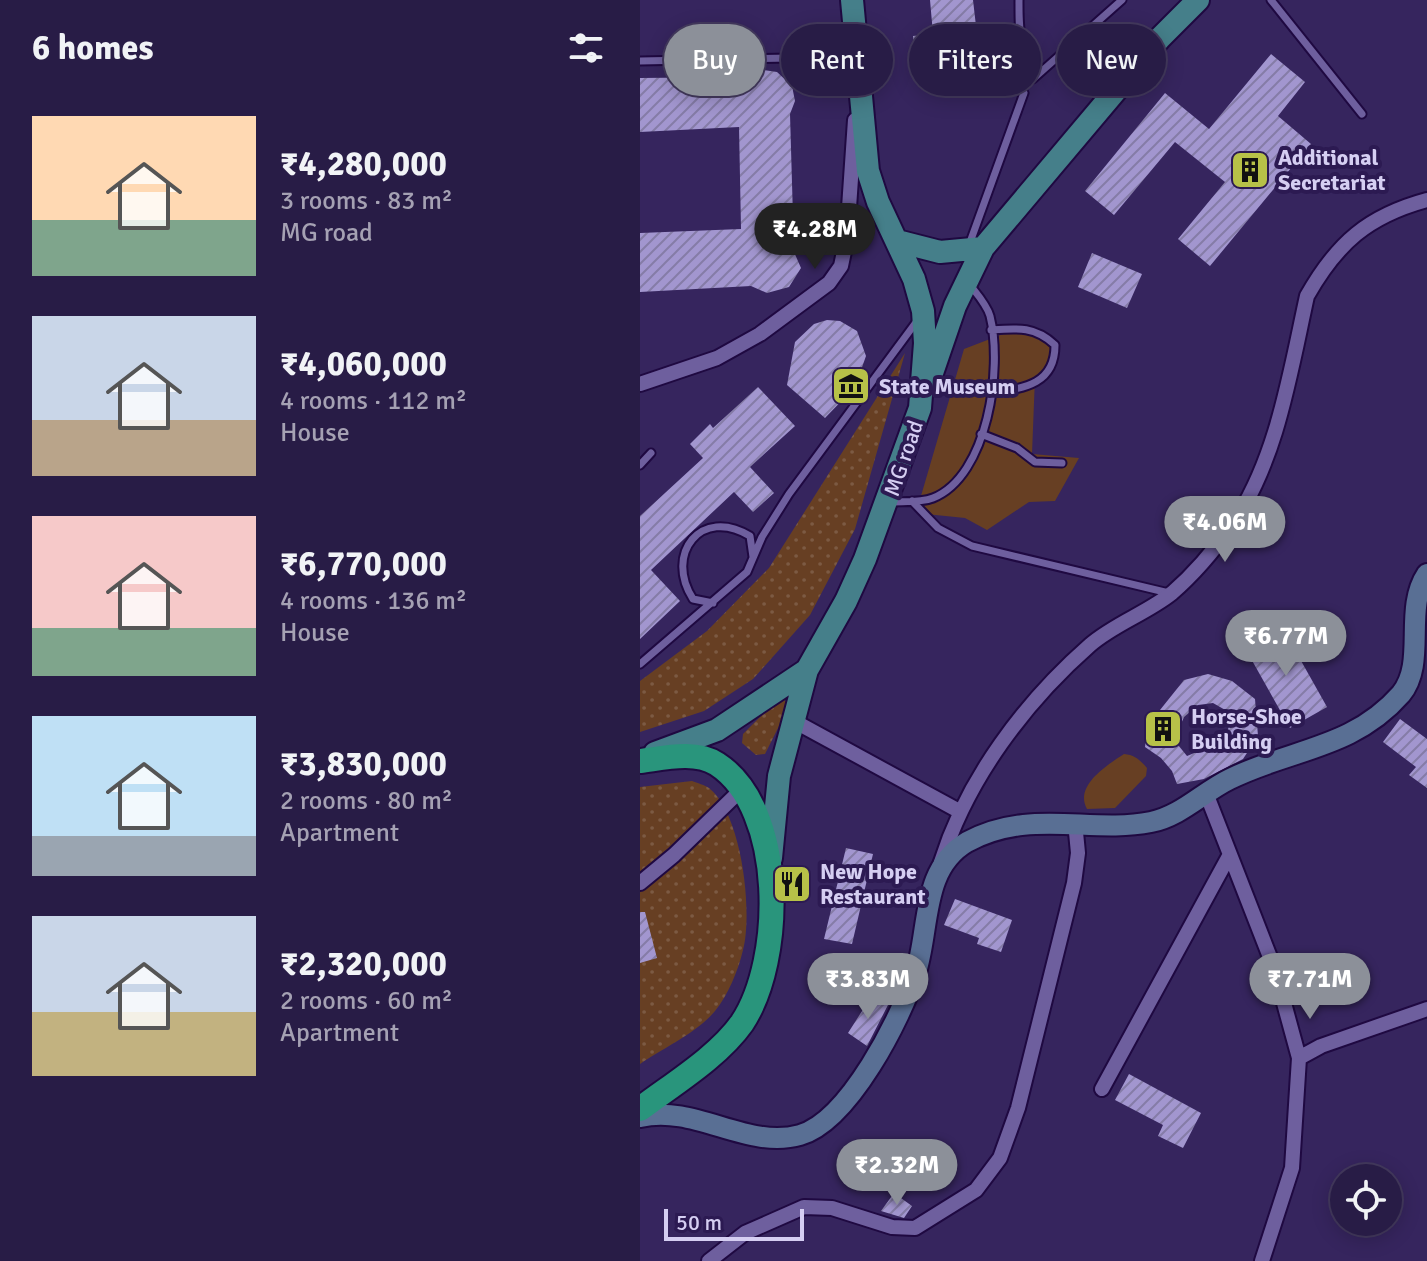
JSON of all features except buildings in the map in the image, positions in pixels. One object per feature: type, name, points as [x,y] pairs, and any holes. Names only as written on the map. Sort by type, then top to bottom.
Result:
[{"type":"highway","points":[[640,760],[696,756],[717,764],[742,789],[762,831],[772,932],[768,959],[742,1022],[721,1045],[640,1109]]},
{"type":"main road","name":"MG road","points":[[852,0],[854,24]]},
{"type":"main road","points":[[920,408],[975,250],[1160,38],[1198,0]]},
{"type":"main road","name":"MG road","points":[[769,883],[779,776],[807,670],[846,601],[888,502],[920,408],[925,343],[923,311],[868,171],[861,96]]},
{"type":"main road","points":[[897,241],[926,250],[975,250]]},
{"type":"main road","name":"MG road","points":[[640,760],[717,730],[807,670]]},
{"type":"street","points":[[640,384],[717,358],[760,334],[829,283],[841,266],[847,237],[856,96]]},
{"type":"street","points":[[640,1117],[676,1116],[780,1138],[801,1135],[826,1122],[843,1103],[900,1012],[917,970],[937,874],[959,811],[988,763],[1033,703],[1092,643],[1171,593],[1233,524],[1256,484],[1272,437],[1307,296],[1318,277],[1372,220],[1391,210],[1427,200]]},
{"type":"street","points":[[937,874],[950,854],[991,831],[1075,822],[1153,822],[1253,769],[1335,743],[1395,700],[1411,681],[1417,594],[1427,574]]},
{"type":"street","points":[[792,720],[959,811]]},
{"type":"street","points":[[640,883],[664,865],[742,789]]},
{"type":"street","points":[[1206,793],[1275,970],[1299,1058],[1292,1168],[1262,1261]]},
{"type":"street","points":[[709,1261],[745,1233],[804,1207],[832,1208],[892,1227],[915,1228],[976,1190],[1000,1158],[1018,1108],[1074,883],[1078,853],[1075,822]]},
{"type":"street","points":[[1102,1089],[1229,856]]},
{"type":"street","points":[[1299,1058],[1331,1042],[1427,1009]]},
{"type":"lane","points":[[1019,0],[1019,34],[1024,51],[1042,71],[1122,0]]},
{"type":"lane","points":[[1271,0],[1362,114]]},
{"type":"lane","points":[[640,61],[781,58]]},
{"type":"lane","points":[[975,250],[1023,96]]},
{"type":"lane","points":[[888,502],[932,498],[961,479],[974,461],[992,393],[991,330],[990,315],[966,280]]},
{"type":"lane","points":[[640,664],[737,583],[754,559],[762,537],[789,494],[923,311]]},
{"type":"lane","points":[[991,330],[1024,328],[1041,331],[1055,345],[1055,363],[1048,373],[1027,385],[992,393]]},
{"type":"lane","points":[[981,434],[1017,448],[1035,462],[1062,463]]},
{"type":"lane","points":[[640,465],[651,453]]},
{"type":"lane","points":[[912,501],[938,528],[972,546],[1171,593]]},
{"type":"lane","points":[[713,603],[693,599],[685,585],[682,571],[685,552],[695,536],[715,524],[736,528],[750,536],[754,559]]},
{"type":"shaded area","points":[[1031,333],[1049,345],[1053,367],[1035,377],[1032,454],[1079,458],[1055,501],[1029,502],[987,530],[965,518],[916,513],[964,349],[1003,334]]},
{"type":"shaded area","points":[[905,353],[855,529],[810,615],[753,679],[704,711],[640,732],[640,681],[707,631],[769,568]]},
{"type":"shaded area","points":[[780,697],[790,704],[765,754],[756,755],[742,743],[743,734]]},
{"type":"shaded area","points":[[1124,754],[1134,757],[1147,768],[1146,776],[1115,808],[1087,809],[1084,800],[1089,784],[1101,770]]},
{"type":"shaded area","points":[[692,781],[709,788],[720,801],[737,841],[747,912],[743,950],[724,998],[708,1019],[640,1064],[640,787]]},
{"type":"place","name":"Additional Secretariat","points":[[1250,170]]},
{"type":"place","name":"State Museum","points":[[851,386]]},
{"type":"place","name":"Horse-Shoe Building","points":[[1163,729]]},
{"type":"place","name":"New Hope Restaurant","points":[[792,884]]}]
